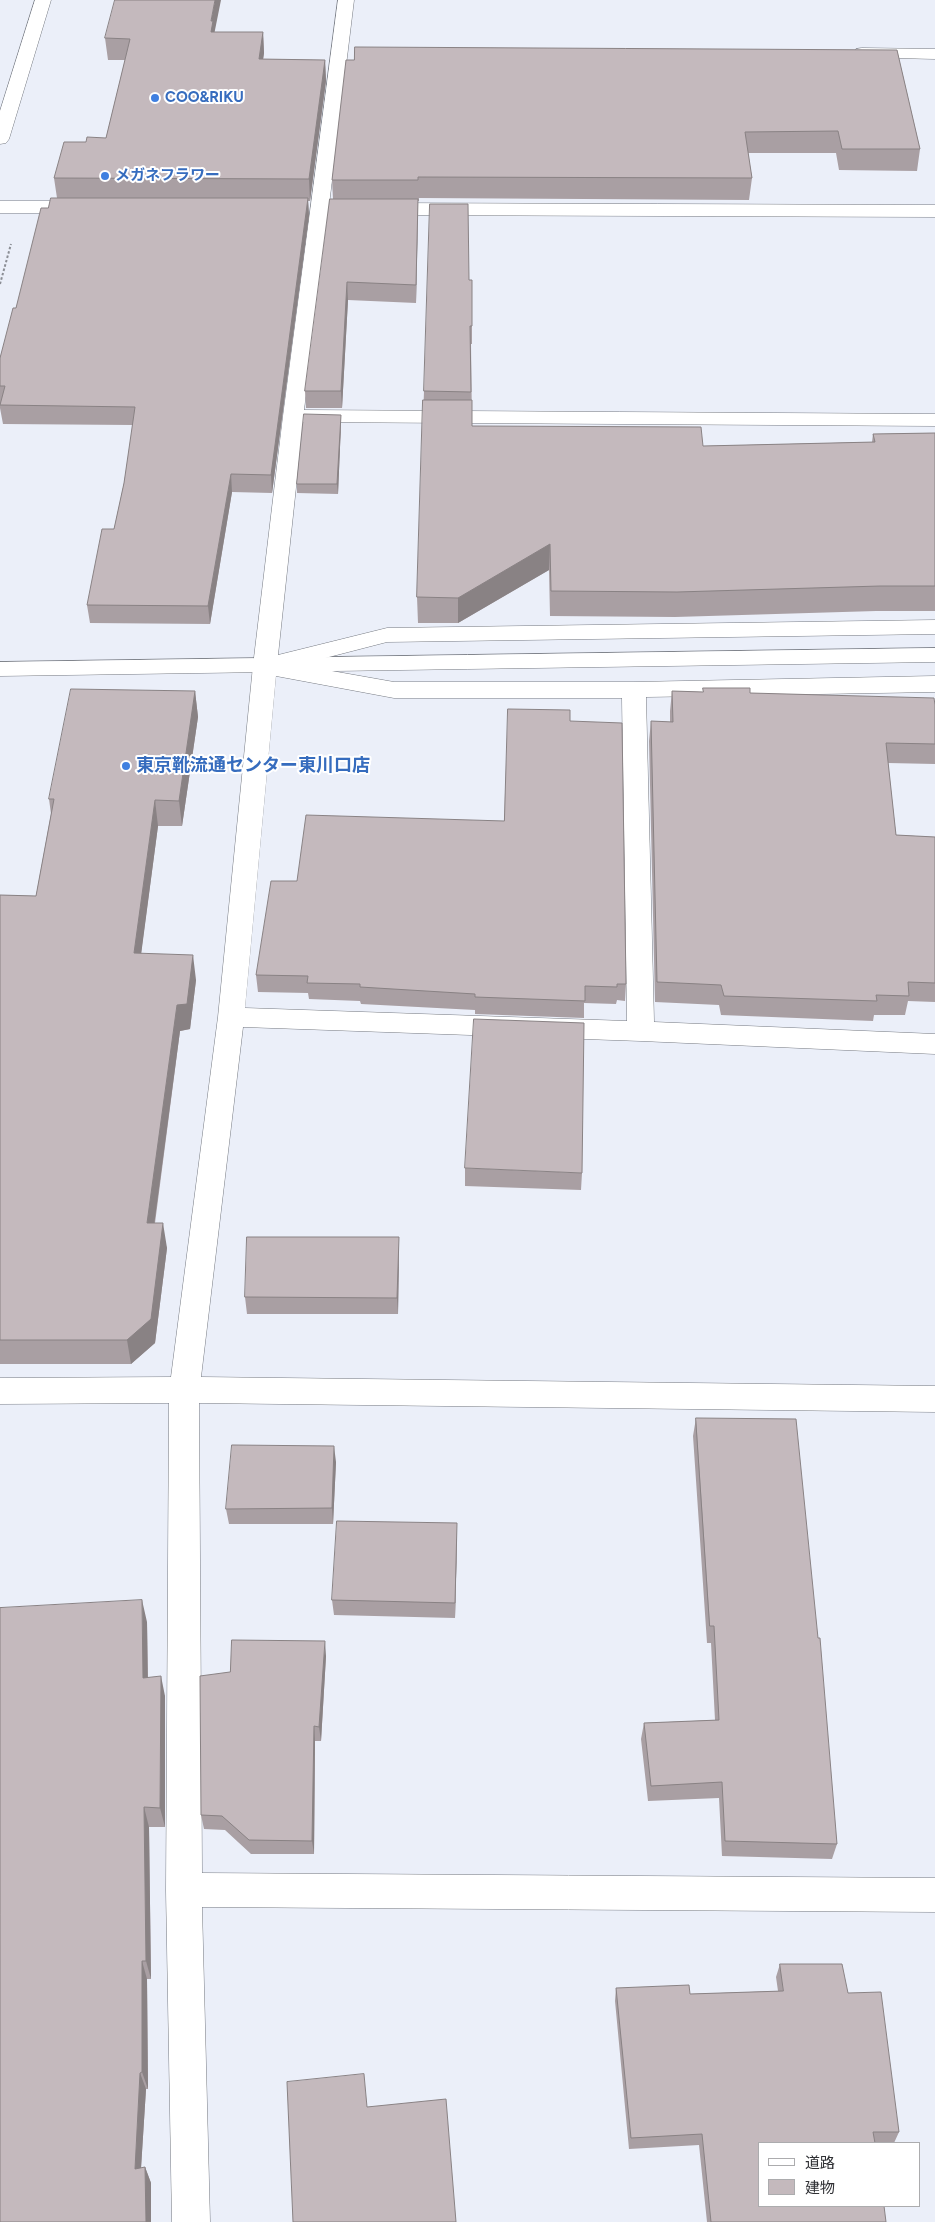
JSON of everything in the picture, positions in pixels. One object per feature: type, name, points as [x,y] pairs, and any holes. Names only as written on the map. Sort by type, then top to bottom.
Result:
[{"type":"street","points":[[0,139],[43,0]]},
{"type":"street","points":[[191,2222],[184,1890],[184,1390],[231,1018],[265,666],[293,416],[312,208],[341,50],[346,0]]},
{"type":"street","points":[[341,50],[361,50]]},
{"type":"street","points":[[846,53],[935,54]]},
{"type":"street","points":[[0,206],[106,207]]},
{"type":"street","points":[[312,208],[341,209]]},
{"type":"street","points":[[361,209],[935,211]]},
{"type":"street","points":[[293,416],[935,420]]},
{"type":"street","points":[[265,666],[386,635],[935,626]]},
{"type":"street","points":[[0,670],[927,655]]},
{"type":"street","points":[[265,666],[394,690],[634,690],[935,684]]},
{"type":"street","points":[[634,690],[640,1031]]},
{"type":"street","points":[[231,1018],[640,1031],[935,1044]]},
{"type":"street","points":[[0,1391],[184,1390],[935,1399]]},
{"type":"street","points":[[184,1890],[935,1895]]},
{"type":"building","points":[[115,0],[215,0],[211,32],[263,32],[259,59],[325,60],[309,179],[54,178],[64,142],[86,142],[87,137],[106,138],[130,39],[105,38]]},
{"type":"building","points":[[355,47],[897,50],[920,149],[842,149],[838,131],[745,132],[752,178],[418,177],[418,180],[332,180],[346,60],[354,60]]},
{"type":"building","points":[[51,198],[308,198],[271,475],[231,474],[208,606],[87,605],[102,529],[114,529],[124,483],[135,407],[0,405],[5,386],[0,386],[0,358],[13,308],[16,308],[41,208],[48,208]]},
{"type":"building","points":[[330,199],[418,199],[416,285],[347,282],[341,391],[305,391]]},
{"type":"building","points":[[430,204],[468,204],[469,280],[472,280],[472,326],[470,326],[471,392],[424,391]]},
{"type":"building","points":[[423,400],[472,400],[472,426],[701,427],[703,446],[875,442],[873,434],[935,433],[935,586],[677,592],[551,591],[550,544],[458,598],[417,597]]},
{"type":"building","points":[[304,414],[341,415],[337,484],[297,484]]},
{"type":"building","points":[[703,688],[750,688],[750,693],[934,698],[935,744],[886,743],[896,835],[935,837],[935,983],[908,982],[909,996],[876,995],[877,1001],[724,996],[721,985],[657,982],[651,721],[673,722],[672,691],[703,692]]},
{"type":"building","points":[[71,689],[195,691],[179,801],[155,800],[134,953],[193,955],[187,1004],[177,1005],[147,1223],[163,1223],[151,1319],[127,1340],[0,1340],[0,895],[36,896],[54,799],[49,799]]},
{"type":"building","points":[[508,709],[570,710],[570,721],[622,723],[626,984],[617,984],[617,987],[585,986],[585,1001],[475,997],[475,994],[360,987],[360,984],[307,983],[308,976],[256,975],[271,881],[297,881],[306,815],[504,821]]},
{"type":"building","points":[[474,1019],[584,1023],[582,1173],[465,1168]]},
{"type":"building","points":[[247,1237],[399,1237],[397,1298],[245,1297]]},
{"type":"building","points":[[696,1418],[796,1419],[818,1638],[820,1638],[837,1844],[725,1841],[722,1782],[651,1786],[644,1723],[719,1720],[714,1626],[710,1626]]},
{"type":"building","points":[[232,1445],[334,1446],[332,1508],[226,1509]]},
{"type":"building","points":[[337,1521],[457,1523],[455,1603],[332,1600]]},
{"type":"building","points":[[142,1600],[143,1678],[161,1676],[160,1808],[144,1807],[146,1961],[142,1961],[142,2072],[140,2073],[135,2169],[145,2167],[146,2222],[0,2222],[0,1608]]},
{"type":"building","points":[[232,1640],[325,1641],[319,1727],[314,1726],[312,1841],[249,1840],[222,1816],[201,1815],[200,1676],[230,1672]]},
{"type":"building","points":[[780,1964],[842,1964],[848,1993],[881,1992],[899,2132],[873,2132],[875,2142],[758,2142],[758,2207],[884,2207],[886,2222],[711,2222],[702,2134],[631,2138],[616,1988],[689,1985],[690,1994],[783,1991]]},
{"type":"building","points":[[364,2074],[367,2107],[446,2099],[456,2222],[293,2222],[287,2082]]},
{"type":"place","name":"COO&RIKU","points":[[155,98]]},
{"type":"place","name":"メガネフラワー","points":[[105,176]]},
{"type":"place","name":"東京靴流通センター東川口店","points":[[126,766]]}]
